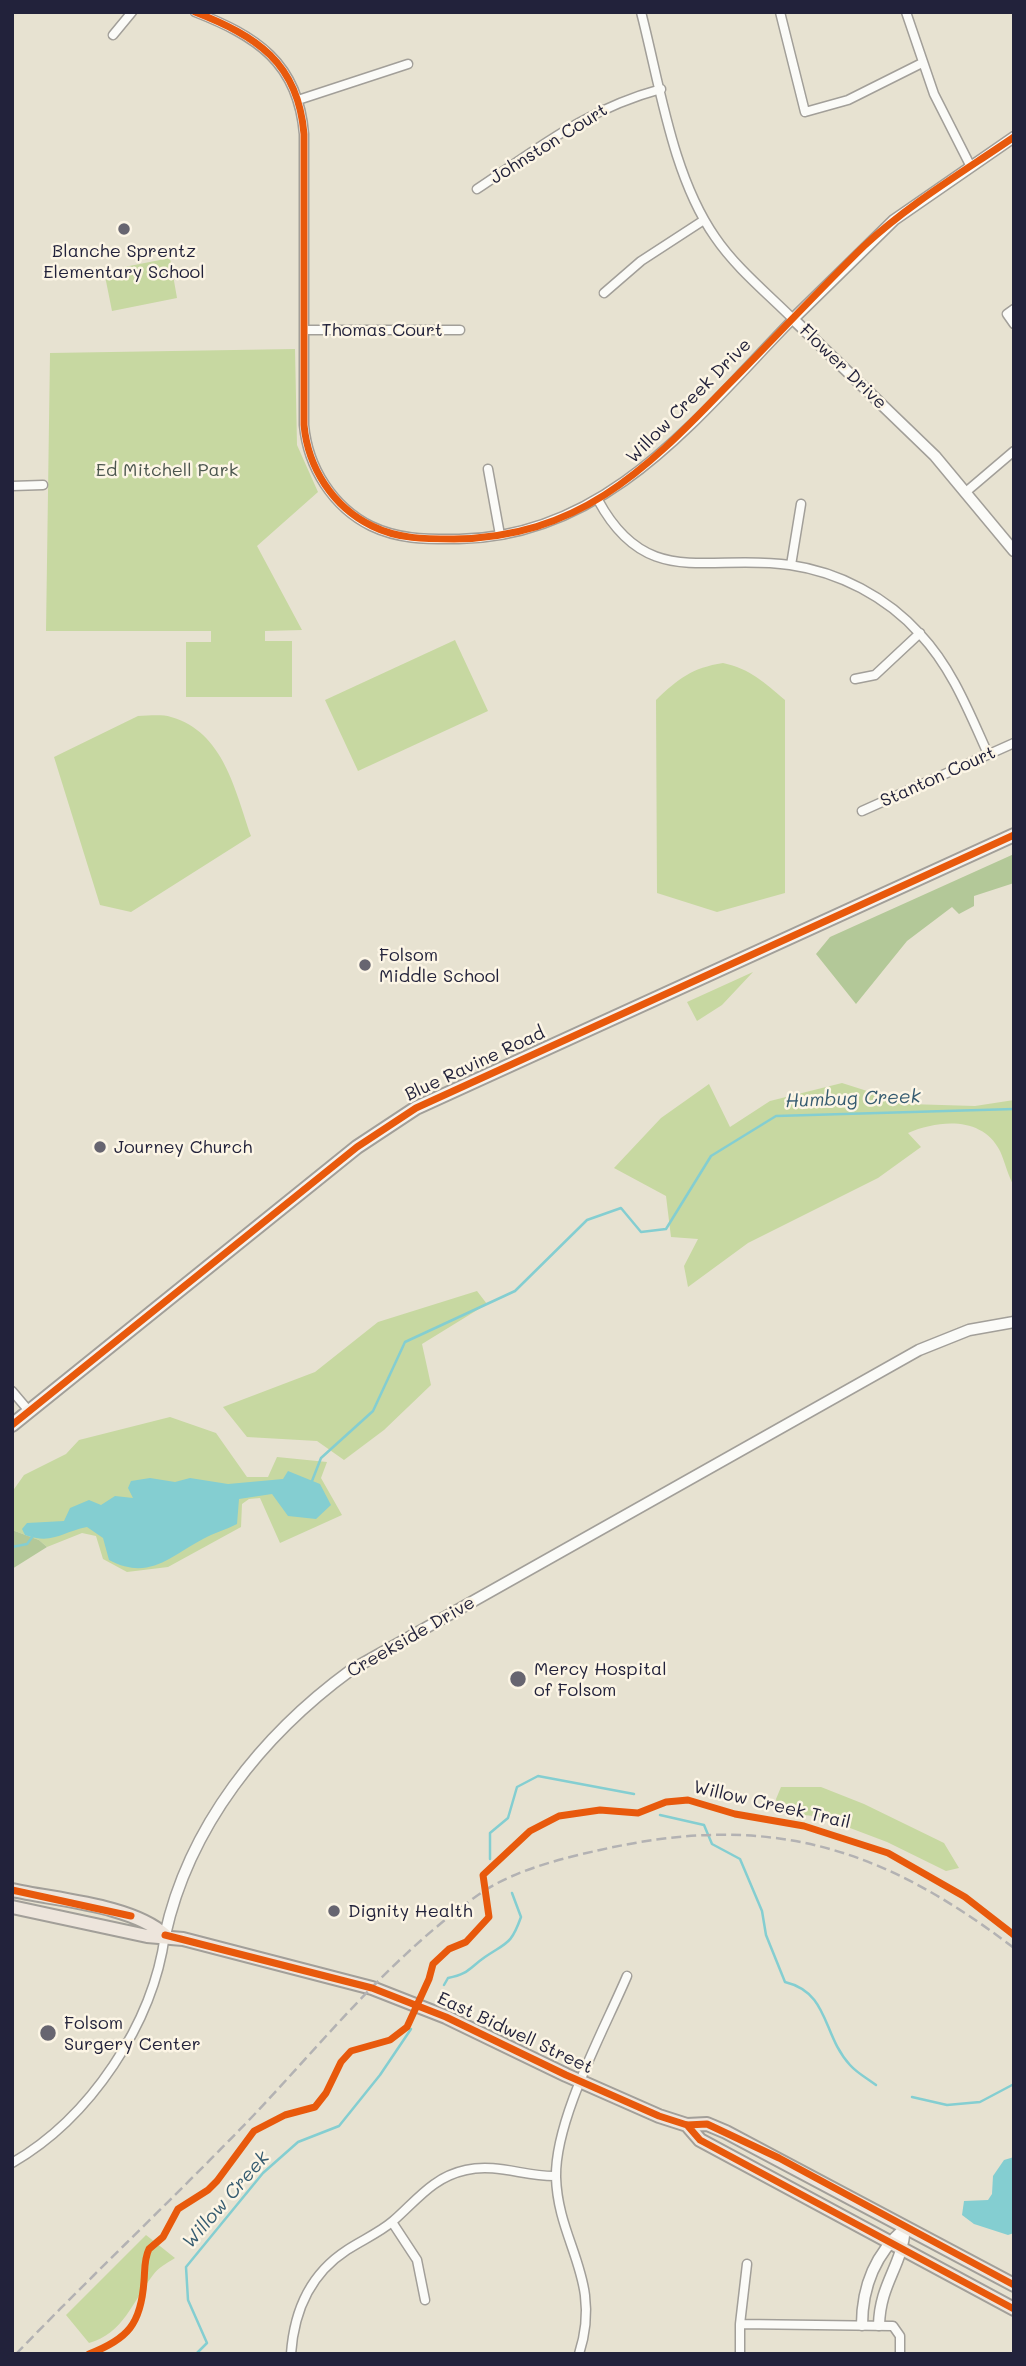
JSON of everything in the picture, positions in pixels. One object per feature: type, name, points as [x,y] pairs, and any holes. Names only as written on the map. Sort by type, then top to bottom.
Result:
[{"type":"main road","name":"Blue Ravine Road","points":[[12,1425],[357,1147],[416,1108],[1014,835]]},
{"type":"main road","name":"East Bidwell Street","points":[[12,1890],[131,1916],[152,1924],[166,1935]]},
{"type":"main road","name":"East Bidwell Street","points":[[12,1907],[147,1936],[166,1935],[277,1961],[402,1998],[581,2081],[687,2126],[700,2140],[1014,2309]]},
{"type":"main road","name":"East Bidwell Street","points":[[687,2126],[707,2124],[726,2132],[1014,2285]]},
{"type":"main road","points":[[988,2295],[1014,2303]]},
{"type":"street","points":[[113,35],[132,12]]},
{"type":"street","name":"Willow Creek Drive","points":[[195,12],[227,24],[257,41],[281,66],[298,100],[304,134],[305,434],[318,474],[338,502],[365,523],[405,538],[468,539],[500,535],[543,524],[598,500],[660,456],[894,220],[1014,137]]},
{"type":"street","name":"Flower Drive","points":[[641,12],[682,170],[704,220],[731,258],[967,491],[1014,551]]},
{"type":"street","points":[[780,12],[806,113],[848,100],[922,63]]},
{"type":"street","points":[[905,12],[922,63],[971,167]]},
{"type":"street","points":[[298,100],[408,64]]},
{"type":"street","name":"Johnston Court","points":[[477,189],[589,115],[624,99],[661,89]]},
{"type":"street","points":[[604,293],[641,261],[704,220]]},
{"type":"street","points":[[1014,309],[1007,314],[1014,324]]},
{"type":"street","name":"Thomas Court","points":[[304,330],[460,330]]},
{"type":"street","points":[[967,491],[1014,450]]},
{"type":"street","points":[[488,469],[500,535]]},
{"type":"street","points":[[12,486],[43,485]]},
{"type":"street","points":[[598,500],[623,538],[655,557],[673,562],[791,565],[836,577],[857,586],[896,611],[920,634],[947,670],[988,754]]},
{"type":"street","points":[[791,565],[801,503]]},
{"type":"street","points":[[855,679],[875,675],[920,634]]},
{"type":"street","name":"Stanton Court","points":[[862,811],[1014,743]]},
{"type":"street","name":"Creekside Drive","points":[[12,2163],[62,2126],[122,2052],[141,2021],[154,1990],[166,1935],[187,1866],[209,1820],[285,1725],[351,1670],[919,1350],[970,1330],[1014,1322]]},
{"type":"street","points":[[12,1391],[29,1411]]},
{"type":"street","points":[[579,2354],[586,2299],[579,2259],[559,2207],[556,2176],[565,2122],[627,1976]]},
{"type":"street","points":[[291,2354],[296,2319],[314,2281],[337,2257],[392,2222],[428,2187],[453,2174],[494,2168],[556,2176]]},
{"type":"street","points":[[392,2222],[417,2260],[425,2300]]},
{"type":"street","points":[[862,2325],[865,2290],[888,2243],[905,2228]]},
{"type":"street","points":[[879,2325],[883,2289],[903,2250],[905,2228]]},
{"type":"street","points":[[740,2354],[740,2324],[747,2264]]},
{"type":"street","points":[[740,2324],[879,2325],[897,2329],[901,2354]]},
{"type":"green space","points":[[170,258],[177,298],[112,311],[104,271]]},
{"type":"green space","name":"Ed Mitchell Park","points":[[295,349],[297,445],[318,492],[257,546],[302,630],[265,631],[265,641],[292,641],[292,697],[186,697],[186,642],[211,642],[211,631],[46,631],[50,353]]},
{"type":"green space","points":[[455,640],[488,711],[358,771],[325,700]]},
{"type":"green space","points":[[723,663],[749,673],[785,700],[785,893],[717,912],[657,893],[656,700],[686,675]]},
{"type":"green space","points":[[138,716],[171,717],[204,736],[225,765],[251,836],[131,912],[100,905],[54,757]]},
{"type":"green space","points":[[1014,854],[1014,883],[974,896],[974,906],[959,914],[952,907],[907,941],[856,1004],[816,954],[830,937]]},
{"type":"green space","points":[[753,972],[722,1005],[697,1021],[687,1002]]},
{"type":"green space","points":[[842,1083],[908,1104],[975,1106],[1014,1100],[1014,1186],[1000,1151],[982,1132],[959,1124],[933,1125],[920,1129],[908,1133],[921,1147],[878,1178],[748,1243],[688,1287],[684,1266],[698,1239],[671,1237],[666,1196],[614,1168],[661,1118],[709,1084],[730,1127],[770,1101]]},
{"type":"green space","points":[[477,1291],[487,1304],[422,1344],[431,1385],[384,1430],[344,1460],[317,1441],[247,1437],[223,1407],[315,1372],[378,1322]]},
{"type":"green space","points":[[170,1417],[216,1433],[247,1477],[268,1477],[277,1457],[327,1462],[321,1478],[342,1515],[280,1543],[260,1498],[249,1499],[242,1504],[241,1527],[168,1567],[127,1572],[103,1559],[96,1536],[82,1533],[47,1547],[39,1540],[12,1530],[12,1492],[24,1475],[66,1454],[79,1440]]},
{"type":"green space","points":[[12,1530],[39,1540],[47,1547],[12,1569]]},
{"type":"green space","points":[[781,1787],[821,1787],[864,1804],[944,1843],[959,1868],[946,1871],[887,1842],[821,1817],[779,1812],[776,1799]]},
{"type":"green space","points":[[146,2235],[175,2258],[155,2272],[111,2332],[89,2343],[66,2315]]},
{"type":"water","points":[[288,1471],[320,1484],[331,1505],[316,1519],[288,1516],[272,1494],[239,1499],[237,1524],[207,1537],[169,1559],[147,1567],[123,1566],[109,1560],[103,1538],[87,1527],[43,1539],[25,1535],[22,1529],[27,1523],[64,1521],[70,1508],[89,1500],[101,1505],[115,1496],[133,1498],[128,1488],[131,1481],[150,1478],[175,1482],[190,1478],[228,1484],[283,1479]]},
{"type":"water","points":[[1014,2157],[1014,2233],[1008,2235],[974,2224],[962,2215],[964,2201],[988,2200],[992,2194],[993,2176],[1004,2160]]},
{"type":"waterway","name":"Humbug Creek","points":[[312,1481],[321,1458],[373,1411],[405,1342],[515,1291],[587,1220],[621,1208],[641,1232],[666,1229],[711,1156],[776,1116],[1014,1109]]},
{"type":"waterway","name":"Humbug Creek","points":[[12,1547],[27,1544],[33,1536]]},
{"type":"waterway","name":"Willow Creek","points":[[490,1859],[490,1833],[508,1818],[517,1787],[538,1776],[634,1794]]},
{"type":"waterway","name":"Willow Creek","points":[[660,1815],[704,1825],[712,1844],[740,1859],[762,1911],[766,1935],[785,1982],[800,1987],[810,1995],[824,2016],[841,2053],[853,2068],[876,2085]]},
{"type":"waterway","name":"Willow Creek","points":[[444,1985],[448,1978],[465,1972],[511,1938],[521,1917],[512,1893]]},
{"type":"waterway","name":"Willow Creek","points":[[196,2354],[207,2343],[188,2300],[186,2267],[263,2173],[298,2142],[339,2126],[380,2075],[411,2029]]},
{"type":"waterway","name":"Willow Creek","points":[[912,2097],[947,2105],[980,2102],[1014,2084]]},
{"type":"railway","points":[[16,2354],[251,2118],[390,1969],[451,1915],[484,1891],[525,1871],[586,1853],[660,1839],[716,1835],[769,1837],[819,1846],[868,1862],[916,1884],[1014,1948]]},
{"type":"cycle path","points":[[195,12],[255,42],[283,70],[293,88],[304,134],[306,441],[317,471],[334,497],[345,508],[372,526],[402,536],[454,539],[498,535],[537,527],[572,513],[605,495],[665,448],[881,231],[1014,137]]},
{"type":"cycle path","points":[[12,1425],[357,1147],[416,1108],[1014,835]]},
{"type":"cycle path","name":"Willow Creek Trail","points":[[89,2354],[123,2336],[136,2319],[140,2308],[147,2253],[163,2237],[178,2209],[217,2181],[254,2131],[285,2115],[315,2107],[326,2093],[341,2062],[351,2051],[390,2040],[407,2027],[433,1964],[449,1949],[466,1942],[489,1917],[483,1875],[530,1831],[559,1816],[600,1810],[638,1813],[666,1802],[688,1800],[735,1814],[804,1826],[888,1853],[965,1897],[1014,1935]]},
{"type":"cycle path","points":[[12,1890],[131,1916]]},
{"type":"cycle path","points":[[165,1935],[372,1988],[446,2017],[659,2116],[687,2125],[707,2124],[779,2158],[1014,2285]]},
{"type":"cycle path","points":[[687,2125],[700,2140],[1014,2309]]},
{"type":"place","name":"Blanche Sprentz Elementary School","points":[[124,229]]},
{"type":"place","name":"Folsom Middle School","points":[[365,965]]},
{"type":"place","name":"Journey Church","points":[[100,1147]]},
{"type":"place","name":"Mercy Hospital of Folsom","points":[[518,1679]]},
{"type":"place","name":"Dignity Health","points":[[334,1911]]},
{"type":"place","name":"Folsom Surgery Center","points":[[48,2033]]}]
